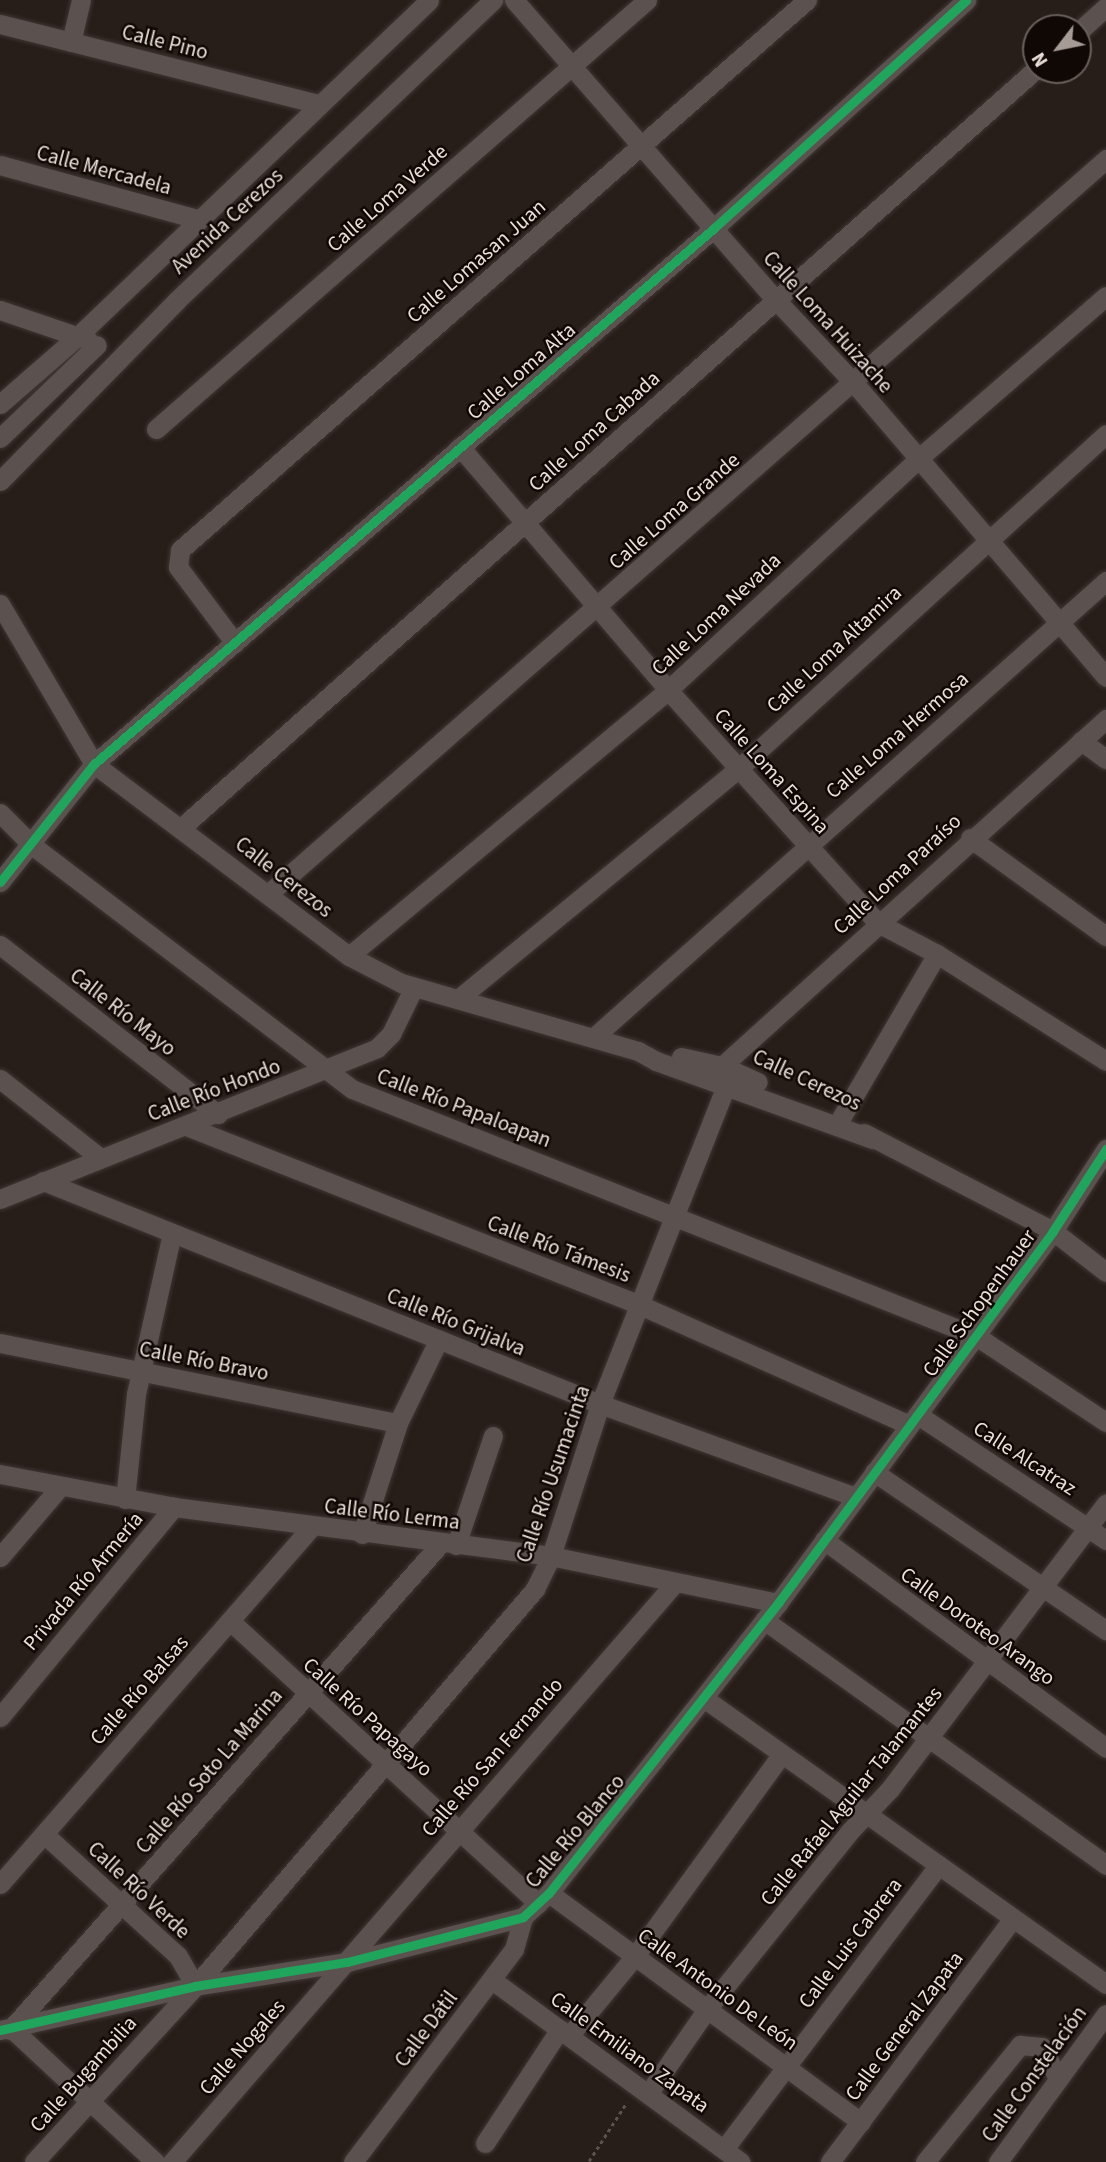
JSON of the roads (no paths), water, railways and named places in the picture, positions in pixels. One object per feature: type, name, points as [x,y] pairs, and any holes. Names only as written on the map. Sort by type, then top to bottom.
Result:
[{"type":"street","points":[[71,42],[81,0]]},
{"type":"street","name":"Avenida Cerezos","points":[[0,404],[79,335],[197,219],[429,0]]},
{"type":"street","name":"Avenida Cerezos","points":[[0,481],[121,358],[493,0]]},
{"type":"street","name":"Calle Loma Huizache","points":[[514,0],[776,300],[854,383],[1106,677]]},
{"type":"street","name":"Calle Loma Verde","points":[[156,429],[647,0]]},
{"type":"street","name":"Calle Lomasan Juan","points":[[235,643],[178,567],[176,556],[807,0]]},
{"type":"street","name":"Calle Loma Alta","points":[[0,882],[33,846],[94,764],[714,228],[966,0]]},
{"type":"street","name":"Calle Pino","points":[[0,24],[318,104]]},
{"type":"street","name":"Calle Loma Cabada","points":[[182,827],[1022,81]]},
{"type":"street","name":"Calle Loma Grande","points":[[268,894],[598,608],[1106,159]]},
{"type":"street","name":"Calle Mercadela","points":[[0,165],[197,219]]},
{"type":"street","name":"Calle Loma Nevada","points":[[349,956],[668,690],[919,458],[1106,296]]},
{"type":"street","points":[[0,310],[79,335],[121,358]]},
{"type":"street","points":[[0,438],[97,345]]},
{"type":"street","name":"Calle Loma Altamira","points":[[458,999],[739,768],[986,538],[1106,433]]},
{"type":"street","name":"Calle Loma Espina","points":[[460,447],[668,690],[878,923],[937,954],[1106,1060]]},
{"type":"street","name":"Calle Loma Hermosa","points":[[594,1037],[1106,581]]},
{"type":"street","name":"Calle Cerezos","points":[[0,604],[94,764],[182,827],[349,956],[414,987],[594,1037],[638,1051],[656,1061],[724,1074],[841,1118],[873,1139]]},
{"type":"street","name":"Calle Loma Paraíso","points":[[724,1074],[878,923],[1106,719]]},
{"type":"street","points":[[1081,741],[1106,759]]},
{"type":"street","name":"Calle Río Papaloapan","points":[[0,813],[33,846],[352,1089],[677,1214],[976,1336],[1106,1422]]},
{"type":"street","points":[[970,838],[1106,936]]},
{"type":"street","name":"Calle Río Mayo","points":[[0,945],[218,1114]]},
{"type":"street","points":[[841,1118],[937,954]]},
{"type":"street","name":"Calle Río Hondo","points":[[0,1199],[99,1157],[327,1071],[377,1048],[391,1034],[414,987]]},
{"type":"street","name":"Calle Cerezos","points":[[724,1074],[873,1139],[1053,1231],[1106,1272]]},
{"type":"street","name":"Calle Río Usumacinta","points":[[195,1986],[535,1588],[551,1556],[600,1404],[677,1214],[724,1074]]},
{"type":"street","points":[[0,1079],[99,1157]]},
{"type":"street","name":"Calle Río Támesis","points":[[186,1126],[640,1305],[914,1420]]},
{"type":"street","name":"Calle Schopenhauer","points":[[874,1472],[1053,1231],[1106,1149]]},
{"type":"street","name":"Calle Río Grijalva","points":[[43,1181],[600,1404],[855,1497]]},
{"type":"street","points":[[125,1499],[141,1371],[172,1233]]},
{"type":"street","points":[[362,1534],[398,1423],[439,1339]]},
{"type":"street","name":"Calle Río Bravo","points":[[0,1343],[398,1423]]},
{"type":"street","name":"Calle Alcatraz","points":[[914,1420],[1106,1540]]},
{"type":"street","points":[[448,1544],[493,1436]]},
{"type":"street","points":[[874,1472],[1106,1630]]},
{"type":"street","name":"Calle Río Blanco","points":[[4,2033],[195,1986],[347,1962],[523,1917],[544,1898],[705,1699],[874,1472]]},
{"type":"street","name":"Calle Río Lerma","points":[[0,1474],[59,1488],[174,1507],[362,1534],[551,1556],[674,1584],[778,1603]]},
{"type":"street","points":[[0,1557],[59,1488]]},
{"type":"street","name":"Calle Rafael Aguilar Talamantes","points":[[643,2090],[929,1739],[1106,1503]]},
{"type":"street","name":"Privada Río Armería","points":[[0,1717],[174,1507]]},
{"type":"street","name":"Calle Río Balsas","points":[[0,1884],[312,1526]]},
{"type":"street","name":"Calle Doroteo Arango","points":[[824,1540],[1106,1748]]},
{"type":"street","name":"Calle Río Soto La Marina","points":[[4,2033],[122,1905],[308,1693],[448,1544]]},
{"type":"street","name":"Calle Río San Fernando","points":[[347,1962],[458,1830],[674,1584]]},
{"type":"street","points":[[764,1620],[1106,1865]]},
{"type":"street","name":"Calle Río Papagayo","points":[[230,1621],[458,1830],[544,1898]]},
{"type":"street","points":[[705,1699],[1106,1984]]},
{"type":"street","points":[[485,2143],[565,2033],[635,1956],[782,1754]]},
{"type":"street","name":"Calle Río Verde","points":[[44,1834],[178,1956],[195,1986]]},
{"type":"street","name":"Calle Luis Cabrera","points":[[723,2149],[939,1865]]},
{"type":"street","name":"Calle Antonio De León","points":[[544,1898],[635,1956],[861,2122]]},
{"type":"street","name":"Calle Dátil","points":[[353,2162],[514,1949],[523,1917]]},
{"type":"street","name":"Calle General Zapata","points":[[830,2162],[1013,1918]]},
{"type":"street","name":"Calle Nogales","points":[[172,2162],[347,1962]]},
{"type":"street","name":"Calle Emiliano Zapata","points":[[492,1980],[741,2162]]},
{"type":"street","name":"Calle Bugambilia","points":[[34,2162],[195,1986]]},
{"type":"street","name":"Calle Constelación","points":[[998,2162],[1106,2014]]},
{"type":"street","points":[[4,2033],[89,2099],[155,2162]]},
{"type":"street","points":[[925,2162],[1020,2045],[1042,2047],[1058,2079]]}]
